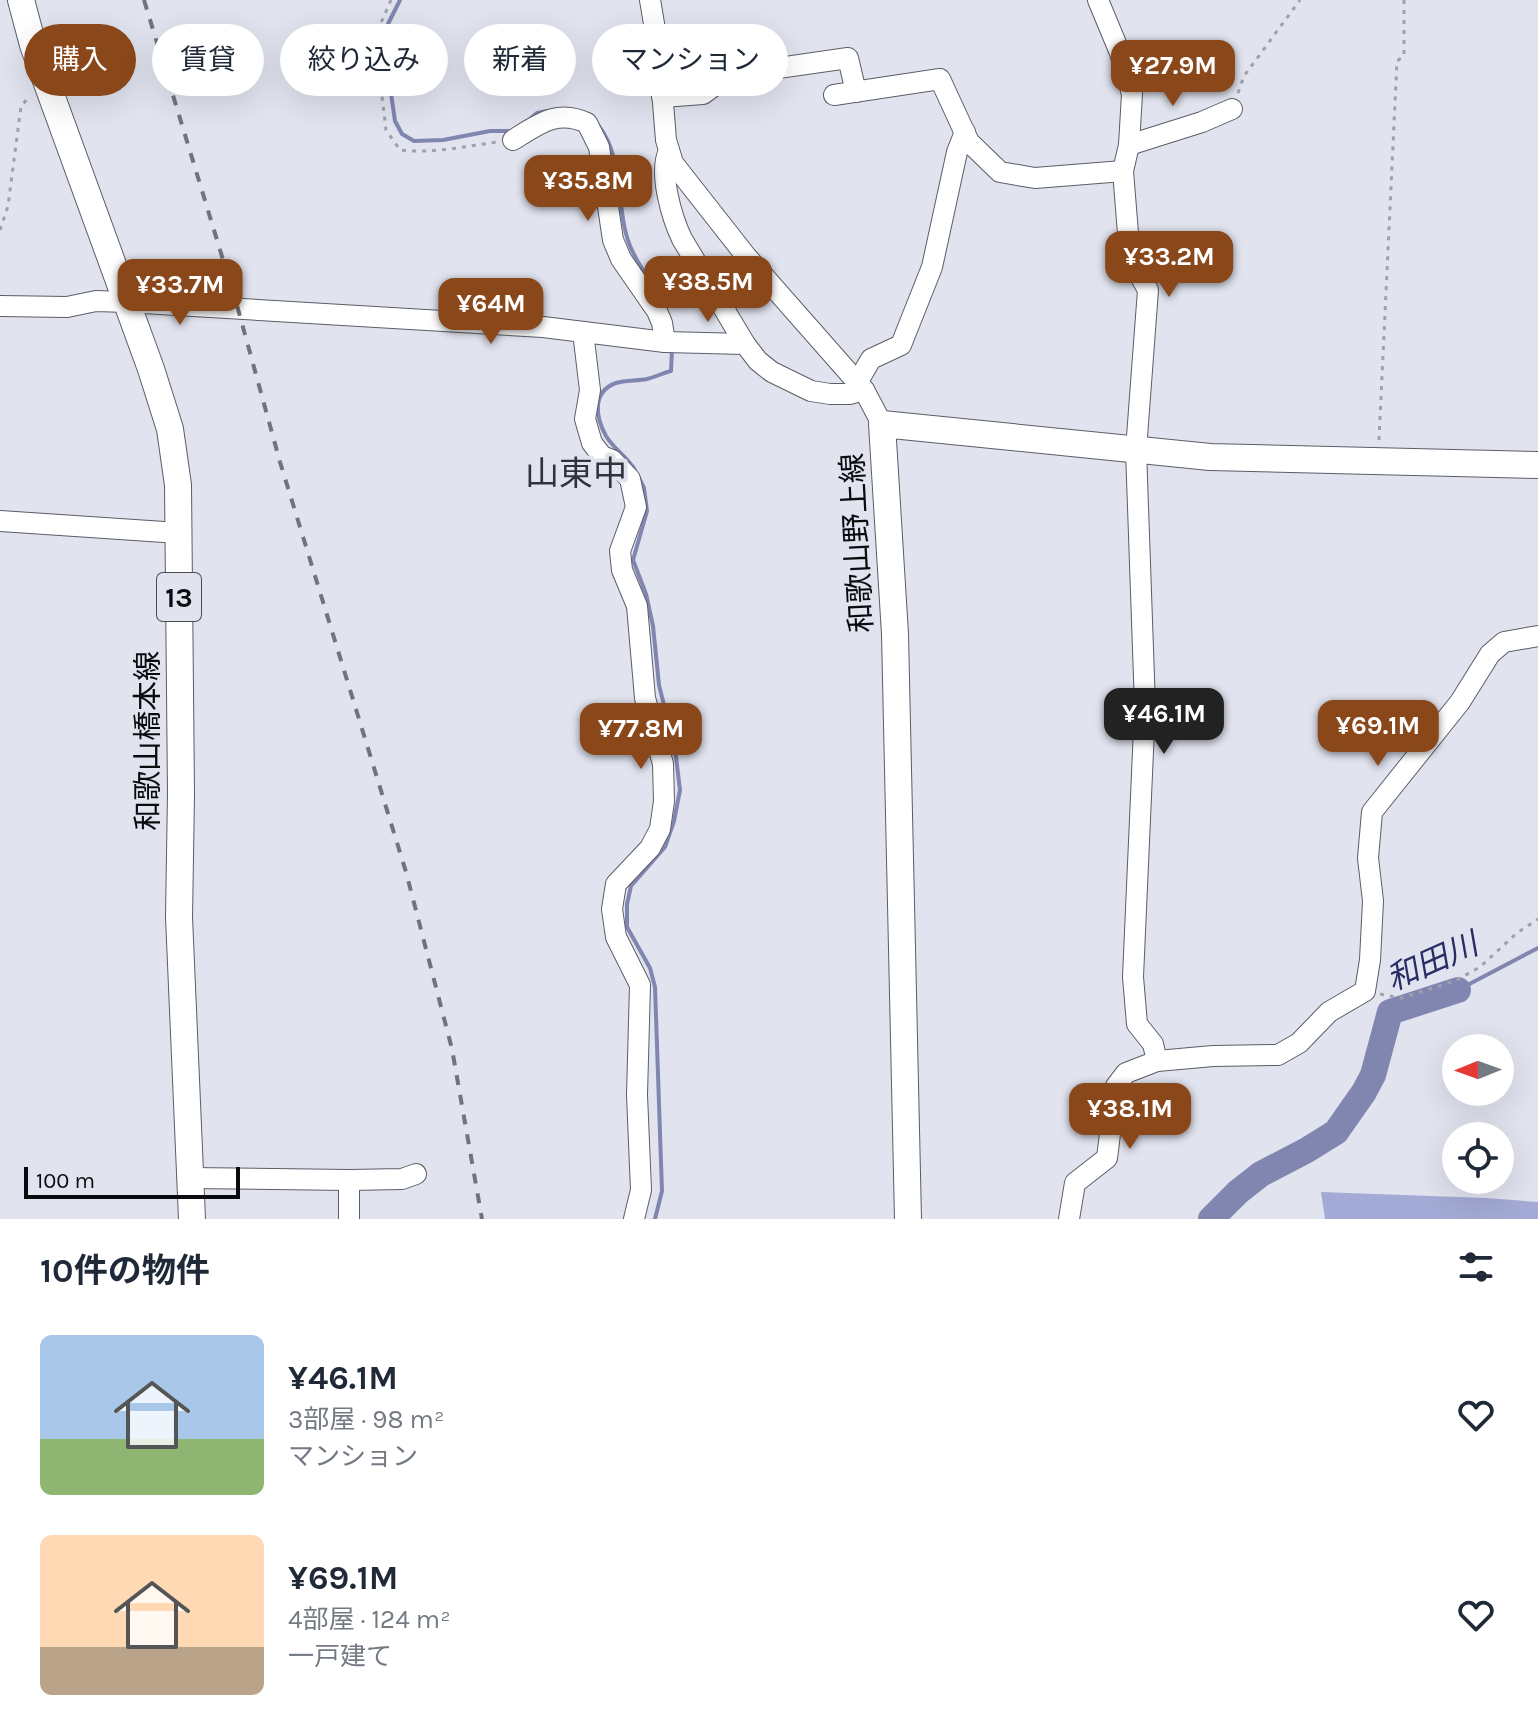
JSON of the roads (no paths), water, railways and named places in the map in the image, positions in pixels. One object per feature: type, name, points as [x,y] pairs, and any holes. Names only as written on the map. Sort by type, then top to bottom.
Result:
[{"type":"main road","name":"和歌山橋本線","points":[[21,0],[33,45],[151,369],[170,429],[178,485],[179,917],[192,1219]]},
{"type":"main road","name":"和歌山野上線","points":[[908,1219],[895,634],[882,424],[1210,457],[1538,465]]},
{"type":"street","points":[[650,0],[659,53],[666,140],[673,163],[746,256],[861,386],[882,424]]},
{"type":"street","points":[[1098,0],[1120,53],[1132,94],[1129,145],[1123,171],[1130,258],[1148,290],[1136,450],[1145,706],[1133,977],[1137,1024],[1153,1044],[1157,1061]]},
{"type":"street","points":[[662,97],[703,94],[729,75],[848,58],[856,92]]},
{"type":"street","points":[[834,95],[940,79],[969,142],[1000,172],[1035,178],[1123,171]]},
{"type":"street","points":[[1129,145],[1232,109]]},
{"type":"street","points":[[513,140],[543,121],[572,116],[587,123],[599,147],[613,240],[621,259],[657,311],[665,342]]},
{"type":"street","points":[[669,151],[665,158],[665,178],[673,222],[745,344],[758,361],[772,372],[811,391],[849,394],[861,386],[871,359],[901,345],[932,267],[957,152],[965,132]]},
{"type":"street","points":[[0,306],[67,307],[96,301],[126,302],[543,327],[665,342],[745,344]]},
{"type":"street","points":[[583,332],[590,390],[585,419],[592,443],[602,456],[612,460],[630,479],[636,507],[620,551],[622,570],[637,606],[645,698],[663,764],[664,801],[660,829],[650,848],[616,884],[612,909],[616,937],[640,985],[637,1095],[641,1190],[634,1219]]},
{"type":"street","points":[[0,521],[179,533]]},
{"type":"street","points":[[1069,1219],[1075,1183],[1107,1158],[1116,1086],[1126,1073],[1157,1061],[1278,1055],[1299,1043],[1329,1012],[1365,991],[1373,901],[1368,858],[1372,812],[1460,702],[1490,654],[1504,642],[1538,636]]},
{"type":"street","points":[[190,1178],[349,1180],[402,1179],[416,1174]]},
{"type":"street","points":[[349,1180],[349,1219]]},
{"type":"waterway","points":[[400,0],[388,24],[386,59],[395,121],[402,134],[414,141],[514,131]]},
{"type":"waterway","points":[[530,119],[537,113],[547,111]]},
{"type":"waterway","points":[[598,125],[612,152],[630,246],[658,295]]},
{"type":"waterway","points":[[635,470],[606,436],[598,414],[599,399],[608,387],[616,383],[647,379],[671,371],[672,349]]},
{"type":"waterway","points":[[639,478],[644,488],[647,511],[633,560],[646,594],[653,626],[659,685],[675,749],[680,790],[665,847],[631,886],[627,904],[627,927],[650,968],[655,987],[662,1191],[655,1219]]},
{"type":"waterway","name":"和田川","points":[[1458,990],[1538,948]]},
{"type":"waterway","name":"和田川","points":[[1211,1219],[1261,1174],[1336,1132],[1373,1075],[1390,1012],[1458,990]]},
{"type":"railway","points":[[144,0],[238,309],[280,462],[406,872],[452,1049],[482,1219]]},
{"type":"district","name":"山東中","points":[[576,474]]}]
